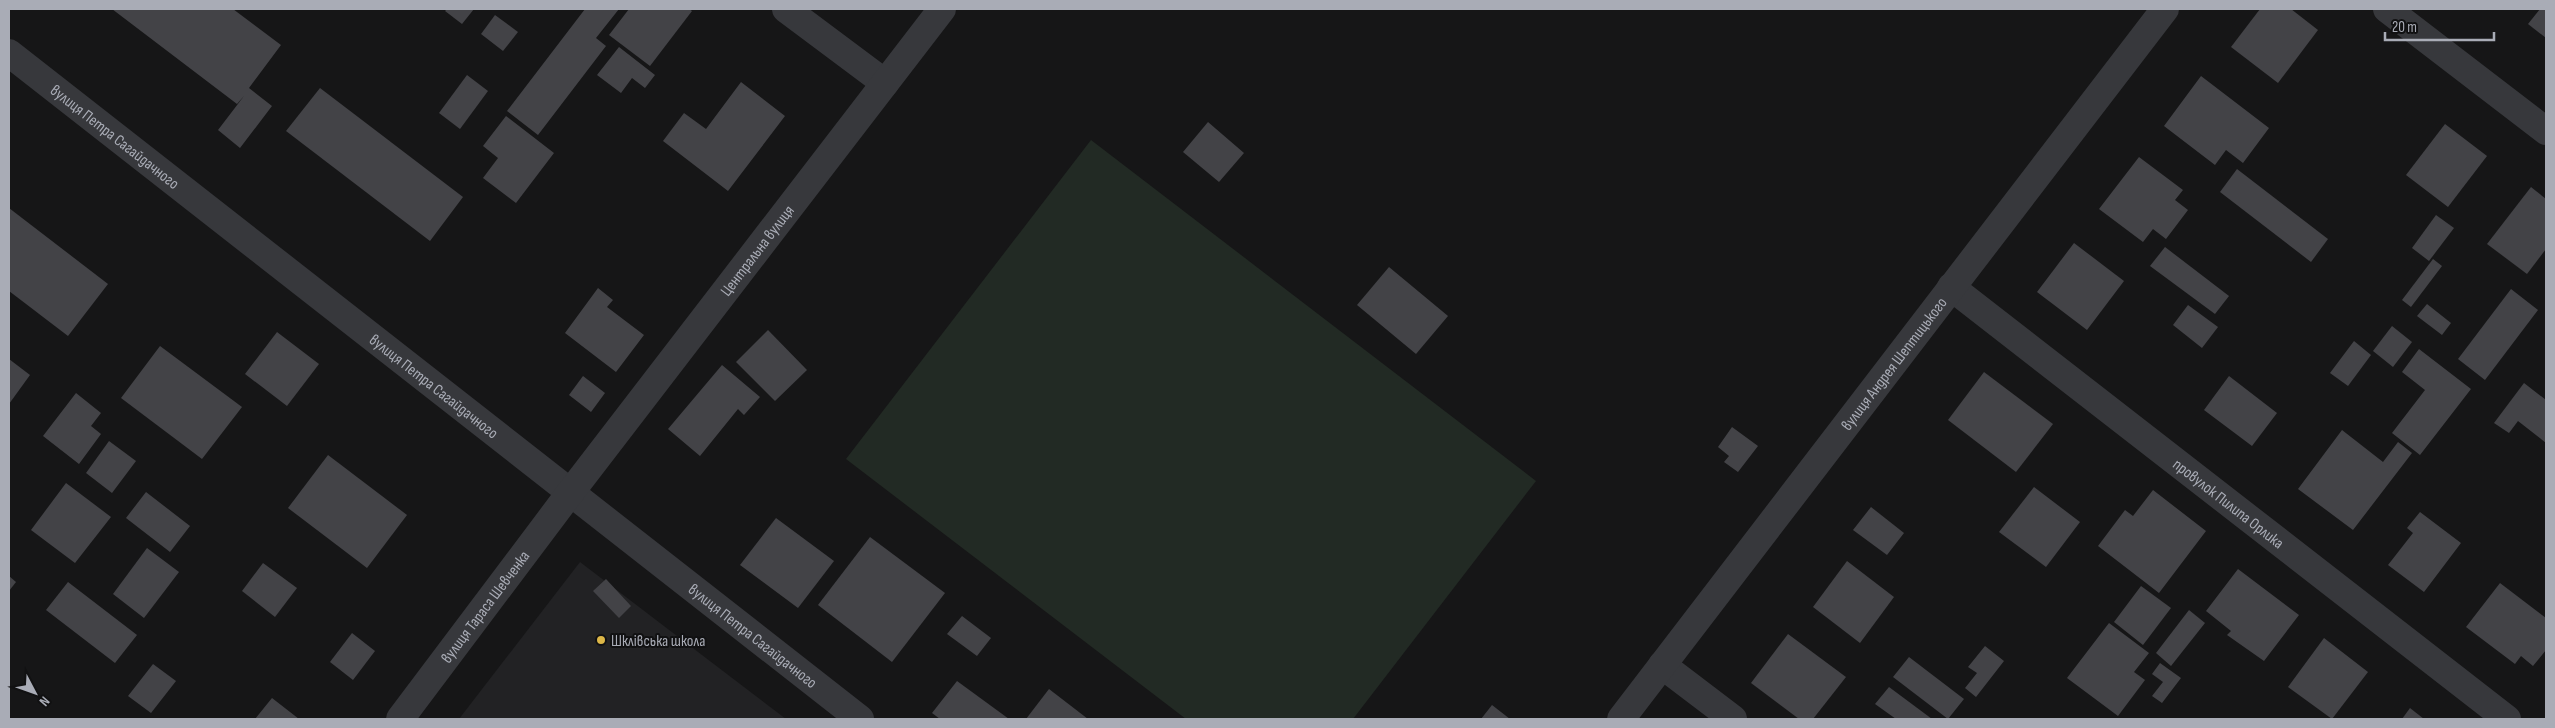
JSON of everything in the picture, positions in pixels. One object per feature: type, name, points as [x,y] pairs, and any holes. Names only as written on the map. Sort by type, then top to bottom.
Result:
[{"type":"street","points":[[786,9],[885,83]]},
{"type":"street","name":"Центральна вулиця","points":[[570,492],[942,9]]},
{"type":"street","name":"вулиця Андрея Шептицького","points":[[1621,719],[2165,9]]},
{"type":"street","points":[[2387,9],[2546,131]]},
{"type":"street","name":"вулиця Петра Сагайдачного","points":[[9,53],[860,719]]},
{"type":"street","name":"провулок Пилипа Орлика","points":[[1951,287],[2507,719]]},
{"type":"street","name":"вулиця Тараса Шевченка","points":[[400,719],[570,492]]},
{"type":"street","points":[[1662,665],[1733,719]]},
{"type":"shaded area","points":[[1091,140],[1536,481],[1353,719],[1186,719],[846,459]]},
{"type":"shaded area","name":"Шклівська школа","points":[[580,562],[786,719],[459,719]]},
{"type":"building","points":[[112,9],[233,9],[281,45],[249,88],[272,106],[240,148],[218,130],[244,96],[237,104]]},
{"type":"building","points":[[447,9],[474,9],[462,24],[445,11]]},
{"type":"building","points":[[585,9],[619,9],[596,38],[606,46],[538,135],[507,111]]},
{"type":"building","points":[[629,9],[689,9],[692,11],[650,66],[609,35]]},
{"type":"building","points":[[2260,9],[2291,9],[2318,30],[2278,83],[2231,47]]},
{"type":"building","points":[[2540,9],[2546,9],[2546,38],[2528,24]]},
{"type":"building","points":[[495,15],[518,32],[503,51],[481,34]]},
{"type":"building","points":[[619,47],[655,75],[645,88],[632,78],[621,93],[597,75]]},
{"type":"building","points":[[467,75],[488,91],[460,129],[439,113]]},
{"type":"building","points":[[2201,76],[2269,128],[2243,163],[2226,150],[2215,165],[2164,126]]},
{"type":"building","points":[[741,82],[785,116],[728,191],[663,141],[684,113],[706,129]]},
{"type":"building","points":[[320,88],[463,197],[430,241],[286,131]]},
{"type":"building","points":[[506,116],[554,153],[516,203],[483,178],[498,158],[483,146]]},
{"type":"building","points":[[1208,122],[1244,153],[1219,182],[1183,152]]},
{"type":"building","points":[[2445,124],[2487,156],[2448,207],[2406,175]]},
{"type":"building","points":[[2139,157],[2183,190],[2175,200],[2188,210],[2166,239],[2153,229],[2143,242],[2099,209]]},
{"type":"building","points":[[2237,169],[2328,239],[2311,262],[2220,192]]},
{"type":"building","points":[[2531,187],[2546,199],[2546,249],[2527,274],[2487,244]]},
{"type":"building","points":[[9,208],[108,284],[68,336],[9,291]]},
{"type":"building","points":[[2436,215],[2454,228],[2429,261],[2412,248]]},
{"type":"building","points":[[2074,243],[2124,281],[2087,330],[2037,292]]},
{"type":"building","points":[[2165,247],[2229,296],[2215,314],[2150,266]]},
{"type":"building","points":[[2433,259],[2442,266],[2411,307],[2402,300]]},
{"type":"building","points":[[1389,267],[1448,316],[1416,354],[1357,305]]},
{"type":"building","points":[[598,288],[613,300],[607,307],[644,335],[616,372],[565,333]]},
{"type":"building","points":[[2511,289],[2538,310],[2485,380],[2458,359]]},
{"type":"building","points":[[2427,304],[2451,323],[2442,335],[2417,316]]},
{"type":"building","points":[[2188,305],[2218,327],[2202,348],[2173,325]]},
{"type":"building","points":[[2392,326],[2412,342],[2393,367],[2373,351]]},
{"type":"building","points":[[768,330],[807,370],[775,401],[736,362]]},
{"type":"building","points":[[277,332],[319,364],[287,406],[245,374]]},
{"type":"building","points":[[2354,341],[2371,355],[2348,386],[2330,373]]},
{"type":"building","points":[[160,346],[242,407],[202,459],[121,398]]},
{"type":"building","points":[[2419,349],[2471,389],[2420,455],[2392,433],[2425,390],[2402,372]]},
{"type":"building","points":[[9,359],[30,375],[9,404]]},
{"type":"building","points":[[722,365],[760,397],[744,415],[738,409],[700,456],[668,429]]},
{"type":"building","points":[[1984,372],[2053,424],[2016,472],[1948,420]]},
{"type":"building","points":[[583,376],[605,393],[591,412],[569,395]]},
{"type":"building","points":[[2229,376],[2277,413],[2252,446],[2204,410]]},
{"type":"building","points":[[2524,383],[2546,400],[2546,443],[2518,421],[2509,433],[2494,423]]},
{"type":"building","points":[[76,393],[101,413],[91,426],[101,434],[79,464],[43,436]]},
{"type":"building","points":[[1732,427],[1758,446],[1738,472],[1724,462],[1729,456],[1718,447]]},
{"type":"building","points":[[2342,430],[2383,462],[2398,442],[2412,453],[2353,530],[2298,489]]},
{"type":"building","points":[[109,441],[136,461],[112,493],[86,473]]},
{"type":"building","points":[[328,455],[407,515],[367,568],[288,508]]},
{"type":"building","points":[[66,483],[111,517],[75,563],[31,530]]},
{"type":"building","points":[[2034,487],[2080,522],[2046,567],[1999,532]]},
{"type":"building","points":[[2153,490],[2206,531],[2159,593],[2098,546],[2125,510],[2133,516]]},
{"type":"building","points":[[146,492],[190,526],[170,552],[126,518]]},
{"type":"building","points":[[1871,507],[1904,533],[1887,555],[1853,530]]},
{"type":"building","points":[[2420,512],[2461,543],[2424,592],[2388,565],[2413,533],[2407,528]]},
{"type":"building","points":[[776,518],[834,561],[798,608],[740,565]]},
{"type":"building","points":[[870,537],[945,593],[892,662],[818,605]]},
{"type":"building","points":[[147,548],[179,572],[144,618],[113,594]]},
{"type":"building","points":[[1847,561],[1894,597],[1860,643],[1813,607]]},
{"type":"building","points":[[263,563],[297,588],[275,617],[242,591]]},
{"type":"building","points":[[2238,569],[2299,615],[2264,661],[2227,635],[2231,631],[2206,611]]},
{"type":"building","points":[[9,576],[16,582],[9,591]]},
{"type":"building","points":[[606,579],[631,606],[619,618],[593,591]]},
{"type":"building","points":[[68,582],[137,635],[115,663],[46,610]]},
{"type":"building","points":[[2500,583],[2546,618],[2546,650],[2533,666],[2521,656],[2515,664],[2466,627]]},
{"type":"building","points":[[2141,586],[2171,608],[2143,645],[2114,622]]},
{"type":"building","points":[[2189,610],[2205,623],[2171,666],[2156,653]]},
{"type":"building","points":[[962,616],[991,638],[977,656],[947,634]]},
{"type":"building","points":[[2109,623],[2149,653],[2134,672],[2145,680],[2118,716],[2067,678]]},
{"type":"building","points":[[352,633],[375,651],[353,680],[330,662]]},
{"type":"building","points":[[1788,634],[1846,677],[1813,719],[1799,719],[1751,683]]},
{"type":"building","points":[[2324,638],[2368,672],[2332,719],[2288,687]]},
{"type":"building","points":[[1985,646],[2004,661],[1976,697],[1965,688],[1977,673],[1968,667]]},
{"type":"building","points":[[1909,657],[1964,699],[1948,719],[1893,677]]},
{"type":"building","points":[[2160,663],[2181,678],[2162,703],[2152,696],[2163,682],[2152,674]]},
{"type":"building","points":[[153,664],[176,681],[151,713],[128,696]]},
{"type":"building","points":[[957,681],[1009,719],[940,719],[932,713]]},
{"type":"building","points":[[1889,687],[1932,719],[1896,719],[1875,704]]},
{"type":"building","points":[[1049,689],[1088,719],[1026,719]]},
{"type":"building","points":[[272,698],[299,719],[255,719]]},
{"type":"building","points":[[1492,705],[1510,719],[1481,719]]},
{"type":"building","points":[[2410,708],[2424,719],[2402,719]]},
{"type":"place","name":"Шклівська школа","points":[[601,640]]}]
